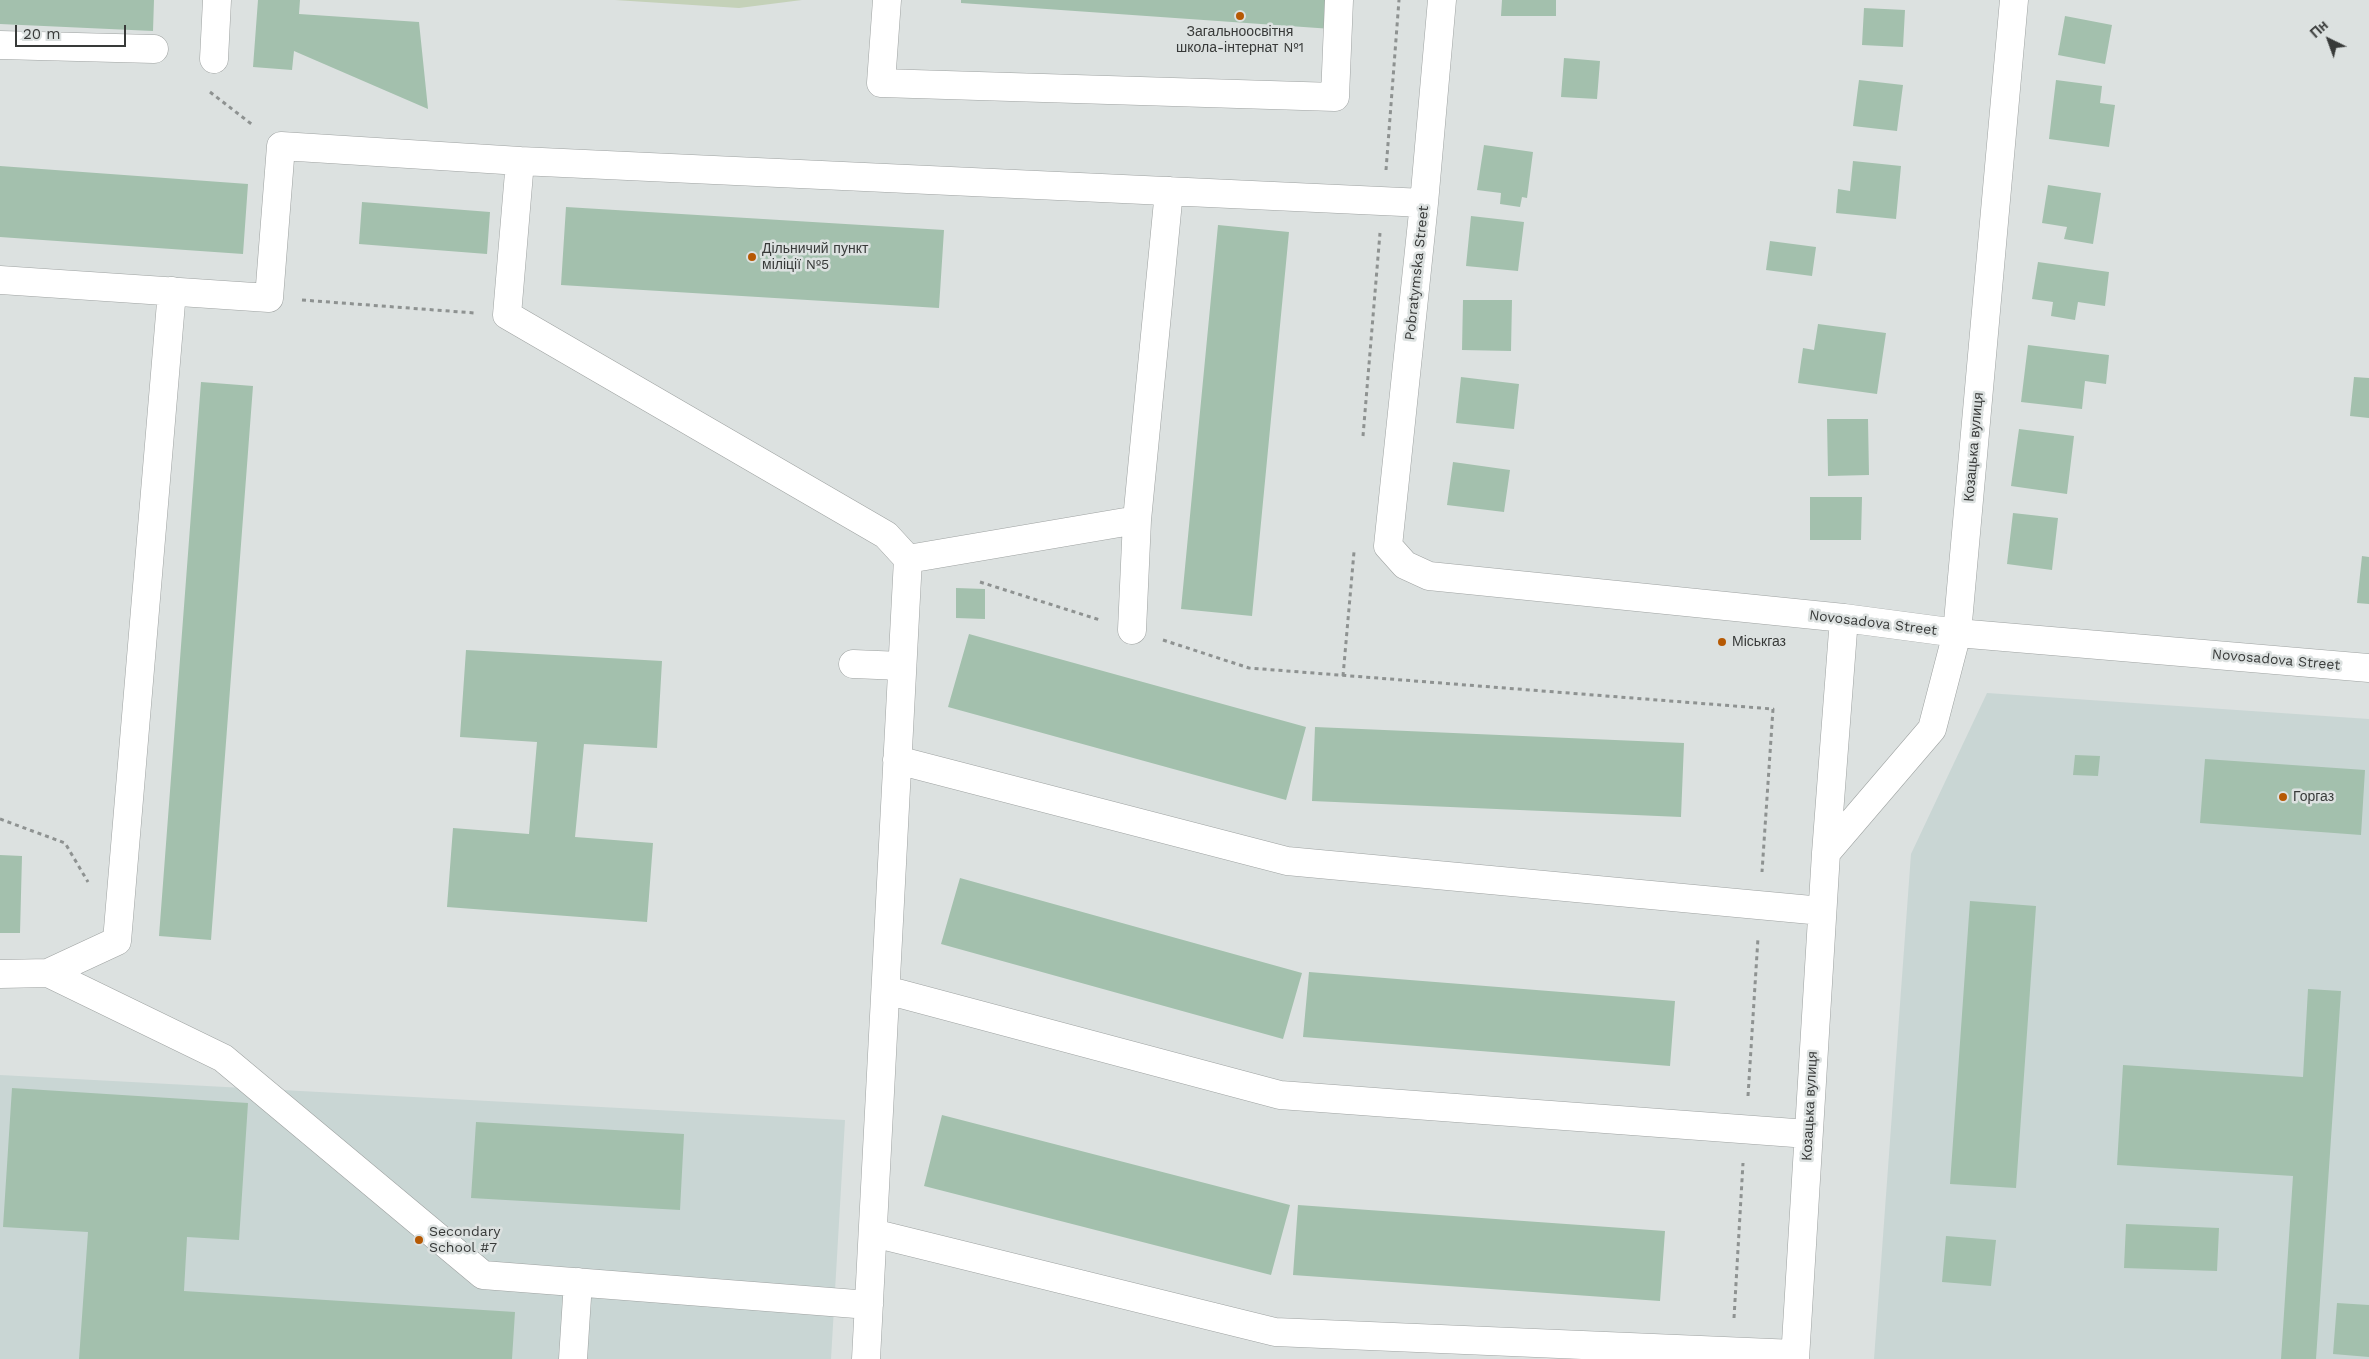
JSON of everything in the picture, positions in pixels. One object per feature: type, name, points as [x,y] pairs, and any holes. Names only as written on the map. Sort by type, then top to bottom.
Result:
[{"type":"street","points":[[214,60],[217,0]]},
{"type":"street","points":[[887,0],[881,83],[1335,97],[1339,0]]},
{"type":"street","name":"Pobratymska Street","points":[[1388,546],[1424,203],[1442,0]]},
{"type":"street","name":"Козацька вулиця","points":[[1826,853],[1932,728],[1957,634],[2014,0]]},
{"type":"street","points":[[0,45],[154,49]]},
{"type":"street","points":[[0,280],[269,298],[281,146],[520,161],[1424,203]]},
{"type":"street","points":[[520,161],[507,315],[886,535],[908,559],[866,1359]]},
{"type":"street","points":[[1132,630],[1137,520],[1169,191]]},
{"type":"street","points":[[0,978],[48,973],[118,941],[172,291]]},
{"type":"street","points":[[908,559],[1137,520]]},
{"type":"street","name":"Novosadova Street","points":[[1388,546],[1405,565],[1429,576],[1844,618],[1957,634],[2369,668]]},
{"type":"street","name":"Козацька вулиця","points":[[1795,1356],[1822,911],[1844,618]]},
{"type":"street","points":[[853,664],[902,666]]},
{"type":"street","points":[[898,760],[1287,861],[1822,911]]},
{"type":"street","points":[[48,973],[223,1058],[483,1274],[869,1305]]},
{"type":"street","points":[[886,990],[1280,1095],[1808,1134]]},
{"type":"street","points":[[873,1233],[1276,1332],[1567,1352],[1732,1351],[1795,1356]]},
{"type":"street","points":[[573,1359],[578,1282]]},
{"type":"path","points":[[1363,438],[1399,0]]},
{"type":"path","points":[[207,90],[281,146]]},
{"type":"path","points":[[269,298],[507,315]]},
{"type":"path","points":[[1343,676],[1354,547]]},
{"type":"path","points":[[974,580],[1248,668],[1773,709],[1732,1351]]},
{"type":"path","points":[[0,819],[65,843],[89,884]]},
{"type":"shaded area","points":[[1987,693],[2369,719],[2369,1359],[1874,1359],[1911,854]]},
{"type":"shaded area","name":"Secondary School #7","points":[[0,1075],[845,1120],[831,1359],[0,1359]]},
{"type":"green space","points":[[615,0],[802,0],[739,8]]},
{"type":"building","points":[[0,0],[154,0],[153,31],[0,24]]},
{"type":"building","points":[[258,0],[300,0],[299,14],[419,22],[428,109],[294,51],[292,70],[253,67]]},
{"type":"building","name":"Загальноосвітня школа-інтернат №1","points":[[961,0],[1334,0],[1332,29],[961,3]]},
{"type":"building","points":[[1502,0],[1556,0],[1556,16],[1501,16]]},
{"type":"building","points":[[1864,8],[1905,10],[1903,47],[1862,45]]},
{"type":"building","points":[[2065,16],[2112,25],[2105,64],[2058,55]]},
{"type":"building","points":[[1564,58],[1600,61],[1597,99],[1561,97]]},
{"type":"building","points":[[1859,80],[1903,85],[1897,131],[1853,126]]},
{"type":"building","points":[[2056,80],[2102,86],[2100,103],[2115,105],[2109,147],[2049,139]]},
{"type":"building","points":[[1484,145],[1533,152],[1527,198],[1522,197],[1520,207],[1500,204],[1501,193],[1477,190]]},
{"type":"building","points":[[1853,161],[1901,166],[1896,219],[1836,213],[1838,189],[1850,191]]},
{"type":"building","points":[[0,166],[248,184],[243,254],[0,237]]},
{"type":"building","points":[[2048,185],[2101,193],[2093,244],[2064,239],[2067,227],[2042,223]]},
{"type":"building","points":[[362,202],[490,212],[487,254],[359,244]]},
{"type":"building","name":"Дільничий пункт міліції №5","points":[[566,207],[944,230],[939,308],[561,285]]},
{"type":"building","points":[[1471,216],[1524,222],[1518,271],[1466,266]]},
{"type":"building","points":[[1218,225],[1289,232],[1252,616],[1181,609]]},
{"type":"building","points":[[1770,241],[1816,247],[1812,276],[1766,270]]},
{"type":"building","points":[[2038,262],[2109,272],[2105,306],[2078,302],[2075,320],[2051,316],[2053,302],[2032,299]]},
{"type":"building","points":[[1463,300],[1512,300],[1511,351],[1462,350]]},
{"type":"building","points":[[1818,324],[1886,333],[1877,394],[1798,383],[1803,348],[1814,350]]},
{"type":"building","points":[[2028,345],[2109,355],[2106,384],[2085,381],[2082,409],[2021,402]]},
{"type":"building","points":[[1461,377],[1519,384],[1514,429],[1456,423]]},
{"type":"building","points":[[2354,377],[2369,378],[2369,418],[2350,416]]},
{"type":"building","points":[[201,382],[253,386],[211,940],[159,936]]},
{"type":"building","points":[[1827,419],[1868,419],[1869,475],[1828,476]]},
{"type":"building","points":[[2019,429],[2074,436],[2067,494],[2011,486]]},
{"type":"building","points":[[1453,462],[1510,470],[1504,512],[1447,505]]},
{"type":"building","points":[[1810,497],[1862,497],[1861,540],[1810,540]]},
{"type":"building","points":[[2013,513],[2058,518],[2052,570],[2007,564]]},
{"type":"building","points":[[2362,556],[2369,557],[2369,604],[2357,603]]},
{"type":"building","points":[[956,588],[985,589],[985,619],[956,618]]},
{"type":"building","points":[[969,634],[1306,727],[1286,800],[948,707]]},
{"type":"building","points":[[466,650],[662,661],[657,748],[584,744],[575,837],[653,843],[647,922],[447,907],[453,828],[529,834],[537,742],[460,737]]},
{"type":"building","points":[[1315,727],[1684,743],[1681,817],[1312,801]]},
{"type":"building","points":[[2075,755],[2100,756],[2098,776],[2073,775]]},
{"type":"building","name":"Горгаз","points":[[2205,759],[2365,770],[2361,835],[2200,823]]},
{"type":"building","points":[[0,855],[22,856],[20,933],[0,933]]},
{"type":"building","points":[[960,878],[1302,973],[1283,1039],[941,944]]},
{"type":"building","points":[[1970,901],[2036,906],[2016,1188],[1950,1184]]},
{"type":"building","points":[[1309,972],[1675,1001],[1670,1066],[1303,1037]]},
{"type":"building","points":[[2308,989],[2341,991],[2316,1359],[2281,1359],[2293,1176],[2117,1165],[2123,1065],[2303,1077]]},
{"type":"building","points":[[12,1088],[248,1103],[239,1240],[187,1237],[184,1291],[515,1312],[512,1359],[79,1359],[88,1232],[3,1227]]},
{"type":"building","points":[[942,1115],[1290,1205],[1271,1275],[924,1186]]},
{"type":"building","points":[[476,1122],[684,1134],[680,1210],[471,1198]]},
{"type":"building","points":[[1298,1205],[1665,1231],[1660,1301],[1293,1275]]},
{"type":"building","points":[[2126,1224],[2219,1228],[2217,1271],[2124,1268]]},
{"type":"building","points":[[1946,1236],[1996,1240],[1991,1286],[1942,1282]]},
{"type":"building","points":[[2337,1303],[2369,1305],[2369,1357],[2333,1354]]},
{"type":"place","name":"Загальноосвітня школа-інтернат №1","points":[[1240,16]]},
{"type":"place","name":"Дільничий пункт міліції №5","points":[[752,257]]},
{"type":"place","name":"Міськгаз","points":[[1722,642]]},
{"type":"place","name":"Горгаз","points":[[2283,797]]},
{"type":"place","name":"Secondary School #7","points":[[419,1240]]}]
